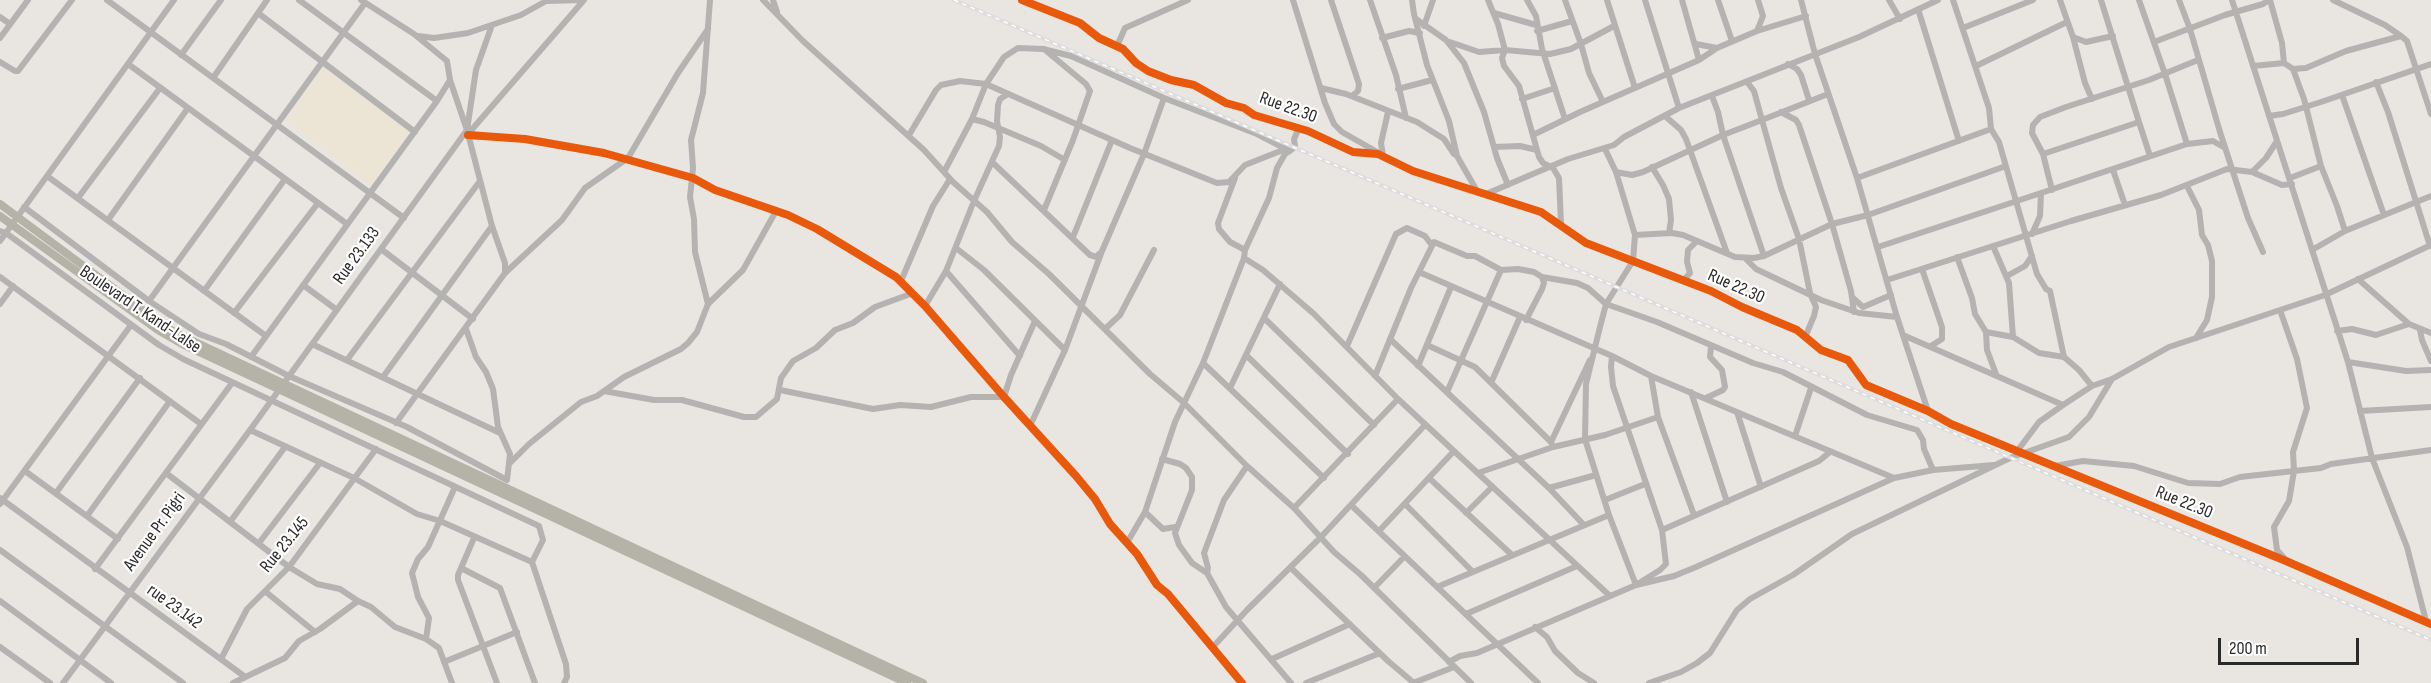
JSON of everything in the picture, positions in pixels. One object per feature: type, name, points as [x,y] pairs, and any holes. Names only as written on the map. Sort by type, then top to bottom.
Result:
[{"type":"main road","points":[[0,204],[163,325],[281,387]]},
{"type":"main road","points":[[0,216],[158,330],[184,345],[281,387],[923,683]]},
{"type":"main road","points":[[509,493],[906,683]]},
{"type":"street","points":[[0,38],[28,0]]},
{"type":"street","points":[[0,62],[15,71],[20,70],[72,0]]},
{"type":"street","points":[[107,0],[404,218]]},
{"type":"street","points":[[0,241],[3,232],[18,217],[174,0]]},
{"type":"street","points":[[181,55],[222,0]]},
{"type":"street","points":[[213,78],[267,0]]},
{"type":"street","points":[[299,0],[437,101]]},
{"type":"street","points":[[414,34],[425,38],[448,36],[521,15],[548,0],[582,0]]},
{"type":"street","name":"Rue 23.133","points":[[272,400],[467,133],[582,0]]},
{"type":"street","points":[[708,304],[695,252],[694,219],[690,197],[693,178],[692,140],[701,106],[710,0]]},
{"type":"street","points":[[763,0],[803,41],[909,135],[1012,242],[1184,402],[1246,466],[1294,508],[1334,552],[1471,683]]},
{"type":"street","points":[[773,0],[778,15]]},
{"type":"street","name":"Rue 22.30","points":[[1022,0],[1073,20],[1099,38],[1117,46],[1148,71],[1194,85],[1226,104],[1244,108],[1264,119],[1299,128],[1353,152],[1383,156],[1413,171],[1533,209],[1561,224],[1586,243],[1712,291],[1806,335],[1812,344],[1821,350],[1848,360],[1866,385],[1928,411],[1951,424],[2429,622]]},
{"type":"street","points":[[1117,46],[1125,28],[1188,0]]},
{"type":"street","points":[[1293,0],[1328,111],[1338,130],[1383,156]]},
{"type":"street","points":[[1331,0],[1359,84],[1359,90],[1352,96]]},
{"type":"street","points":[[1370,0],[1396,75],[1406,118]]},
{"type":"street","points":[[1412,0],[1432,80],[1449,121],[1457,156]]},
{"type":"street","points":[[1424,26],[1433,0]]},
{"type":"street","points":[[1488,0],[1505,50],[1502,58],[1504,66],[1519,86],[1537,150],[1543,163],[1558,178],[1561,224]]},
{"type":"street","points":[[1527,0],[1536,16],[1536,28],[1543,53],[1565,119]]},
{"type":"street","points":[[1565,0],[1589,73],[1603,102]]},
{"type":"street","points":[[1645,0],[1679,108]]},
{"type":"street","points":[[1682,0],[1699,60]]},
{"type":"street","points":[[1718,0],[1732,41]]},
{"type":"street","points":[[1757,31],[1763,16],[1758,0]]},
{"type":"street","points":[[1801,0],[1815,54],[1857,178],[1897,317],[1928,411]]},
{"type":"street","points":[[1889,0],[1900,19]]},
{"type":"street","points":[[1486,194],[1549,167],[1605,149],[1679,108],[1900,19],[1938,0]]},
{"type":"street","points":[[1953,0],[1989,108],[1991,129],[1999,142],[2015,201],[2029,235],[2037,274],[2046,289],[2050,291],[2064,357]]},
{"type":"street","points":[[1963,28],[2033,0]]},
{"type":"street","points":[[2060,0],[2092,99]]},
{"type":"street","points":[[2101,0],[2150,156]]},
{"type":"street","points":[[2139,0],[2166,74],[2187,144]]},
{"type":"street","points":[[2179,0],[2248,218],[2263,252]]},
{"type":"street","points":[[2232,0],[2348,362],[2372,458],[2407,547],[2429,622]]},
{"type":"street","points":[[2154,42],[2270,0],[2282,43],[2284,63]]},
{"type":"street","points":[[2333,0],[2385,25],[2407,41],[2431,114]]},
{"type":"street","points":[[1610,1],[1614,26],[1635,88]]},
{"type":"street","points":[[149,300],[277,125],[363,2],[414,34],[447,61],[450,80],[492,226],[505,263],[505,273]]},
{"type":"street","points":[[1918,9],[1959,141]]},
{"type":"street","points":[[258,13],[414,132]]},
{"type":"street","points":[[1494,13],[1536,28],[1572,21]]},
{"type":"street","points":[[1533,135],[1699,60],[1732,41],[1806,16]]},
{"type":"street","points":[[0,17],[10,24]]},
{"type":"street","points":[[1415,19],[1446,40],[1479,52],[1505,50],[1557,53],[1581,44],[1614,26]]},
{"type":"street","points":[[1976,66],[2067,22]]},
{"type":"street","points":[[467,133],[476,70],[492,25]]},
{"type":"street","points":[[396,423],[505,273],[562,220],[585,188],[628,158],[682,66],[708,29]]},
{"type":"street","points":[[1382,38],[1409,31],[1420,33]]},
{"type":"street","points":[[2073,37],[2086,42],[2113,36]]},
{"type":"street","points":[[2253,66],[2284,63],[2293,69],[2306,68],[2346,51],[2401,36]]},
{"type":"street","points":[[1446,40],[1468,71],[1508,185]]},
{"type":"street","points":[[1696,44],[1717,48]]},
{"type":"street","points":[[944,172],[972,119],[986,84],[1008,52],[1018,48],[1043,49],[1071,56],[1289,150]]},
{"type":"street","points":[[1043,49],[1090,89],[1044,210]]},
{"type":"street","points":[[2052,190],[2043,154],[2032,133],[2033,125],[2037,120],[2066,106],[2130,87],[2198,60]]},
{"type":"street","points":[[128,64],[347,225]]},
{"type":"street","points":[[1788,64],[1801,75],[1809,100]]},
{"type":"street","points":[[2269,116],[2283,114],[2431,64]]},
{"type":"street","points":[[2293,69],[2320,166],[2345,231]]},
{"type":"street","points":[[251,357],[450,80]]},
{"type":"street","points":[[1398,90],[1432,80]]},
{"type":"street","points":[[909,135],[931,96],[941,85],[960,81],[986,84],[1144,154],[1217,183],[1229,182],[1236,177]]},
{"type":"street","points":[[1747,82],[1754,91],[1781,188],[1799,239],[1810,293],[1816,307],[1815,316],[1806,335]]},
{"type":"street","points":[[2021,452],[2039,422],[2092,386],[2112,379],[2169,347],[2325,295],[2430,246],[2388,112],[2376,82]]},
{"type":"street","points":[[78,198],[160,88]]},
{"type":"street","points":[[1321,88],[1352,96],[1406,118],[1444,139],[1457,156],[1477,191]]},
{"type":"street","points":[[1522,99],[1555,88]]},
{"type":"street","points":[[925,306],[946,271],[992,162],[1000,141],[996,116],[999,101],[1009,94]]},
{"type":"street","points":[[1616,172],[1632,175],[1723,135],[1828,94]]},
{"type":"street","points":[[2342,95],[2384,215]]},
{"type":"street","points":[[1712,96],[1764,256]]},
{"type":"street","points":[[1030,426],[1065,350],[1102,251],[1144,154],[1164,98]]},
{"type":"street","points":[[108,220],[188,108]]},
{"type":"street","points":[[1383,156],[1381,143],[1388,112]]},
{"type":"street","points":[[1780,112],[1796,120],[1799,125],[1832,224],[1854,312]]},
{"type":"street","points":[[1665,116],[1681,130],[1690,149],[1727,253]]},
{"type":"street","points":[[972,119],[1041,146],[1065,159]]},
{"type":"street","points":[[2043,154],[2139,122]]},
{"type":"street","points":[[1245,250],[1230,242],[1218,223],[1236,177],[1245,165],[1295,147],[1294,139],[1299,128]]},
{"type":"street","points":[[1857,178],[1991,129]]},
{"type":"street","points":[[467,133],[525,139],[628,158],[693,178],[716,190],[776,211],[842,242],[902,281],[1076,476],[1095,499],[1110,524],[1128,541],[1157,585],[1168,594],[1242,683]]},
{"type":"street","points":[[1073,237],[1112,140]]},
{"type":"street","points":[[1878,247],[2187,144],[2204,140],[2214,141],[2226,149]]},
{"type":"street","points":[[2252,172],[2266,158],[2277,141]]},
{"type":"street","points":[[1374,149],[1381,143]]},
{"type":"street","points":[[1494,147],[1520,146],[1537,150]]},
{"type":"street","points":[[1605,149],[1616,172],[1635,235],[1634,261],[1606,304],[1586,384],[1585,439],[1609,515],[1636,585]]},
{"type":"street","points":[[1128,541],[1145,512],[1184,402],[1203,363],[1244,258],[1245,250],[1269,198],[1277,168],[1289,150]]},
{"type":"street","points":[[992,162],[1090,255],[1097,257],[1102,251]]},
{"type":"street","points":[[1635,235],[1669,232],[1745,258],[1764,256],[1832,224],[1868,215],[2006,166]]},
{"type":"street","points":[[1887,280],[2187,186],[2223,171],[2233,169],[2252,172],[2282,184],[2320,166]]},
{"type":"street","points":[[1652,167],[1669,200],[1671,220],[1669,232]]},
{"type":"street","points":[[2113,170],[2125,205]]},
{"type":"street","points":[[47,176],[266,336]]},
{"type":"street","points":[[204,291],[285,179]]},
{"type":"street","points":[[902,281],[933,206],[950,179]]},
{"type":"street","points":[[347,360],[480,181]]},
{"type":"street","points":[[2187,186],[2199,210],[2202,235],[2208,245],[2212,261],[2212,297],[2207,320],[2196,338]]},
{"type":"street","points":[[2029,235],[2040,216],[2042,193]]},
{"type":"street","points":[[2312,250],[2345,231],[2431,196]]},
{"type":"street","points":[[234,313],[318,203]]},
{"type":"street","points":[[24,207],[149,300],[199,334],[226,344],[289,376],[396,423],[507,480]]},
{"type":"street","points":[[509,463],[581,402],[597,396],[624,377],[681,349],[693,337],[708,304],[743,270],[776,211]]},
{"type":"street","points":[[383,376],[492,226]]},
{"type":"street","points":[[1347,346],[1396,234],[1407,228],[1425,236],[1431,244]]},
{"type":"street","name":"Boulevard T. Kand-Lalse","points":[[3,232],[171,352],[232,383],[539,526],[543,540],[532,562]]},
{"type":"street","points":[[1683,281],[1690,273],[1688,250],[1697,241]]},
{"type":"street","points":[[1375,376],[1431,244],[1436,242],[1467,256],[1476,256],[1501,270],[1518,269],[1534,272],[1542,277],[1577,283],[1588,288],[1606,304],[1783,372],[1866,415],[1917,430],[1923,440],[1924,449],[1933,470]]},
{"type":"street","points":[[1993,246],[2009,283],[2013,338]]},
{"type":"street","points":[[956,248],[984,270],[1065,350]]},
{"type":"street","points":[[381,249],[473,319]]},
{"type":"street","points":[[1105,329],[1120,315],[1154,250]]},
{"type":"street","points":[[2007,276],[2025,266],[2032,256]]},
{"type":"street","points":[[1957,257],[1972,298],[1975,314],[1986,332],[1987,350],[1996,374]]},
{"type":"street","points":[[1244,258],[1280,284],[1347,346],[1425,425],[1610,596]]},
{"type":"street","points":[[1745,258],[1755,269],[1821,300],[1854,312],[1897,317]]},
{"type":"street","points":[[1922,269],[1942,327],[1942,339],[1948,354]]},
{"type":"street","points":[[1447,392],[1501,270]]},
{"type":"street","points":[[946,271],[1020,356]]},
{"type":"street","points":[[1419,272],[1612,356],[1651,376],[1894,478]]},
{"type":"street","points":[[0,277],[201,424]]},
{"type":"street","points":[[1491,383],[1522,318],[1542,289],[1544,283],[1542,277]]},
{"type":"street","points":[[2358,279],[2409,324],[2431,333]]},
{"type":"street","points":[[1230,388],[1280,284]]},
{"type":"street","points":[[303,285],[337,310]]},
{"type":"street","points":[[0,304],[13,286]]},
{"type":"street","points":[[1418,366],[1451,287]]},
{"type":"street","points":[[604,391],[654,400],[682,400],[744,417],[756,417],[777,399],[782,378],[789,365],[816,348],[835,330],[853,323],[875,307],[913,293]]},
{"type":"street","points":[[1852,297],[1863,307],[1891,295]]},
{"type":"street","points":[[2280,310],[2297,360],[2307,408],[2293,452],[2294,471],[2289,501],[2274,527],[2277,550],[2286,561]]},
{"type":"street","points":[[1264,318],[1374,425]]},
{"type":"street","points":[[1004,397],[1035,321]]},
{"type":"street","points":[[2337,330],[2352,330],[2376,335],[2409,324]]},
{"type":"street","points":[[1,501],[131,325]]},
{"type":"street","points":[[466,329],[476,357],[491,383],[500,433],[509,447],[507,480],[509,493]]},
{"type":"street","points":[[2420,330],[2431,361]]},
{"type":"street","points":[[1986,332],[2013,338],[2039,353],[2064,357],[2092,386]]},
{"type":"street","points":[[1903,335],[2063,405]]},
{"type":"street","points":[[1390,339],[1519,460],[1583,524]]},
{"type":"street","points":[[1930,346],[1942,339]]},
{"type":"street","points":[[312,344],[500,433]]},
{"type":"street","points":[[1427,345],[1474,368],[1552,444]]},
{"type":"street","points":[[1706,398],[1725,387],[1725,376],[1722,370],[1710,357],[1711,346]]},
{"type":"street","points":[[1552,444],[1595,349]]},
{"type":"street","points":[[1247,356],[1348,454]]},
{"type":"street","points":[[1291,568],[1414,683],[1451,665],[1460,656],[1477,653],[1636,585],[1660,570],[1666,564],[1662,530],[1613,386],[1612,356]]},
{"type":"street","points":[[2348,362],[2406,371],[2431,370]]},
{"type":"street","points":[[1203,363],[1324,478]]},
{"type":"street","points":[[1651,376],[1658,417],[1694,515]]},
{"type":"street","points":[[56,493],[140,378]]},
{"type":"street","points":[[1649,683],[1681,672],[1710,653],[1744,604],[1837,543],[2021,452],[2069,437],[2089,417],[2112,379]]},
{"type":"street","points":[[95,569],[232,383]]},
{"type":"street","points":[[1795,436],[1811,388]]},
{"type":"street","points":[[780,390],[873,409],[900,405],[931,407],[972,397],[1004,397]]},
{"type":"street","points":[[1691,392],[1727,502]]},
{"type":"street","points":[[1294,508],[1398,399]]},
{"type":"street","name":"Avenue Pr. Pigri","points":[[63,683],[272,400]]},
{"type":"street","points":[[87,516],[170,401]]},
{"type":"street","points":[[2360,411],[2431,407]]},
{"type":"street","points":[[1737,412],[1761,487]]},
{"type":"street","points":[[1478,473],[1519,460],[1552,444],[1585,439],[1658,417]]},
{"type":"street","points":[[1212,648],[1321,537],[1425,425]]},
{"type":"street","points":[[250,430],[354,478],[408,509],[532,562],[567,664],[567,677],[564,683]]},
{"type":"street","points":[[230,522],[285,447]]},
{"type":"street","name":"Rue 23.145","points":[[221,659],[247,609],[290,567],[376,449]]},
{"type":"street","points":[[2055,466],[2083,461],[2134,466],[2200,485],[2220,484],[2240,477],[2431,450]]},
{"type":"street","points":[[1379,531],[1454,451]]},
{"type":"street","points":[[1662,530],[1820,461],[1830,452]]},
{"type":"street","points":[[1162,459],[1180,464],[1190,472],[1192,477],[1190,496],[1175,527],[1179,545],[1192,563],[1207,573],[1221,599],[1237,620],[1292,683]]},
{"type":"street","points":[[259,543],[320,464]]},
{"type":"street","points":[[1636,585],[1674,576],[1696,567],[1894,478],[1933,470],[1994,465]]},
{"type":"street","points":[[1207,573],[1204,554],[1224,500],[1246,466]]},
{"type":"street","points":[[25,471],[118,539]]},
{"type":"street","points":[[166,474],[290,567],[317,584],[340,589],[371,607],[395,627],[435,644],[452,683]]},
{"type":"street","points":[[1549,489],[1596,475]]},
{"type":"street","points":[[1428,478],[1512,555]]},
{"type":"street","points":[[1605,500],[1645,484]]},
{"type":"street","points":[[426,639],[429,618],[418,597],[412,573],[414,566],[428,547],[455,487]]},
{"type":"street","points":[[1466,513],[1492,487]]},
{"type":"street","name":"rue 23.142","points":[[1,501],[244,676]]},
{"type":"street","points":[[1405,504],[1473,572]]},
{"type":"street","points":[[1351,505],[1538,683]]},
{"type":"street","points":[[1145,512],[1163,529],[1175,527]]},
{"type":"street","points":[[1437,587],[1609,515]]},
{"type":"street","points":[[474,538],[458,580],[497,683]]},
{"type":"street","points":[[0,550],[183,683]]},
{"type":"street","points":[[1374,588],[1404,557]]},
{"type":"street","points":[[1466,614],[1577,566]]},
{"type":"street","points":[[461,568],[500,588],[535,683]]},
{"type":"street","points":[[266,592],[315,632]]},
{"type":"street","points":[[0,601],[111,683]]},
{"type":"street","points":[[233,683],[281,660],[299,641],[358,601]]},
{"type":"street","points":[[1272,659],[1350,624]]},
{"type":"street","points":[[1534,627],[1547,637],[1555,651],[1578,673],[1594,683]]},
{"type":"street","points":[[444,662],[517,632]]},
{"type":"street","points":[[0,647],[50,683]]},
{"type":"street","points":[[1306,683],[1380,653]]},
{"type":"shaded area","points":[[324,67],[410,132],[371,185],[285,120]]},
{"type":"railway","points":[[954,0],[2431,640]]},
{"type":"cycle path","points":[[1022,0],[1080,23],[1099,38],[1123,49],[1136,63],[1148,71],[1171,80],[1194,85],[1254,115],[1308,131],[1353,152],[1378,154],[1413,171],[1541,212],[1586,243],[1711,291],[1797,330],[1821,350],[1848,360],[1866,385],[1928,411],[1951,424],[2286,561],[2431,624]]},
{"type":"cycle path","points":[[468,135],[525,139],[604,153],[693,178],[715,190],[788,215],[817,229],[896,277],[925,306],[1076,476],[1095,499],[1110,524],[1137,554],[1157,585],[1168,594],[1242,683]]}]
